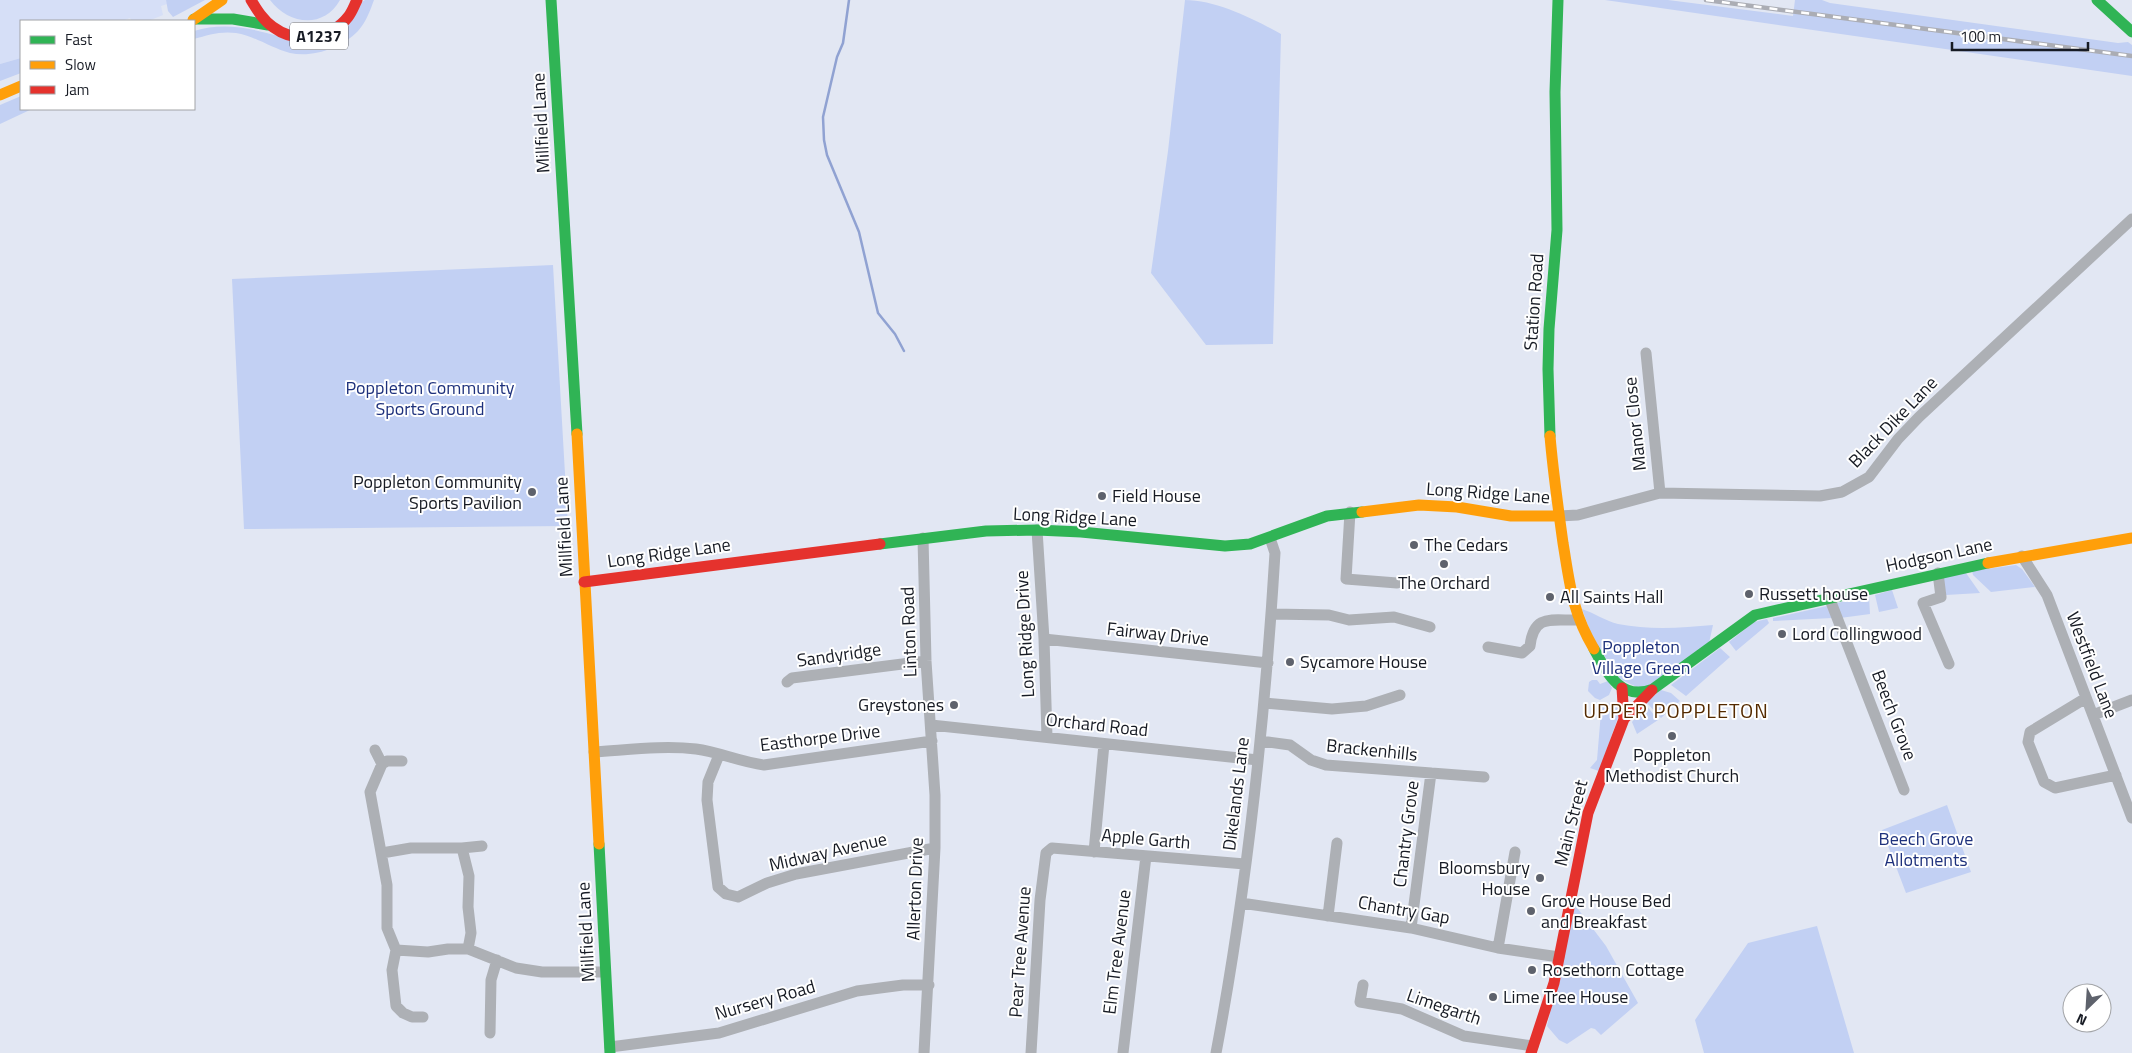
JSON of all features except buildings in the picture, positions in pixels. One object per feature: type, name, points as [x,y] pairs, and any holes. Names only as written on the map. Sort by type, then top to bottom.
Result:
[{"type":"main road","name":"A1237","points":[[191,20],[222,0]]},
{"type":"main road","name":"A1237","points":[[251,0],[255,10],[268,26]]},
{"type":"main road","name":"A1237","points":[[191,20],[233,19],[268,26],[289,36],[301,38],[324,35],[344,22],[357,0]]},
{"type":"main road","name":"Millfield Lane","points":[[551,0],[610,1050]]},
{"type":"main road","name":"Station Road","points":[[1558,0],[1555,92],[1557,230],[1549,329],[1548,414],[1559,516],[1573,605],[1583,631],[1606,669],[1622,688]]},
{"type":"main road","points":[[2097,0],[2127,20],[2132,32]]},
{"type":"main road","points":[[0,95],[20,86]]},
{"type":"main road","name":"Long Ridge Lane","points":[[584,582],[986,531],[1037,530],[1225,546],[1250,544],[1327,516],[1419,505],[1457,506],[1511,516],[1559,516]]},
{"type":"main road","name":"Hodgson Lane","points":[[1653,689],[1755,615],[1938,573],[2022,556],[2132,538]]},
{"type":"main road","points":[[1622,688],[1632,693],[1643,693],[1653,689]]},
{"type":"main road","points":[[1622,688],[1624,719]]},
{"type":"main road","points":[[1624,719],[1653,689]]},
{"type":"main road","name":"Main Street","points":[[1532,1049],[1554,983],[1588,813],[1624,719]]},
{"type":"street","name":"Black Dike Lane","points":[[1559,516],[1578,515],[1660,493],[1820,496],[1842,492],[1869,477],[1898,439],[1919,417],[2132,219]]},
{"type":"street","name":"Manor Close","points":[[1646,353],[1660,493]]},
{"type":"street","points":[[1350,512],[1346,579],[1397,584]]},
{"type":"street","name":"Long Ridge Drive","points":[[1037,530],[1044,640],[1047,737]]},
{"type":"street","name":"Linton Road","points":[[923,538],[926,661],[932,725]]},
{"type":"street","name":"Dikelands Lane","points":[[1216,1053],[1229,987],[1241,903],[1265,703],[1276,553],[1270,538]]},
{"type":"street","name":"Westfield Lane","points":[[2022,556],[2047,595],[2116,775],[2129,800],[2132,818]]},
{"type":"street","points":[[1938,573],[1941,597],[1923,603],[1948,664]]},
{"type":"street","name":"Beech Grove","points":[[1829,597],[1904,790]]},
{"type":"street","points":[[1272,614],[1329,615],[1349,620],[1394,617],[1430,627]]},
{"type":"street","points":[[1488,647],[1522,653],[1530,646],[1533,630],[1537,624],[1578,620]]},
{"type":"street","name":"Fairway Drive","points":[[1044,640],[1268,663]]},
{"type":"street","name":"Sandyridge","points":[[787,682],[792,678],[926,661]]},
{"type":"street","points":[[1265,703],[1332,709],[1366,706],[1400,695]]},
{"type":"street","points":[[2086,698],[2030,732],[2028,742],[2044,782],[2056,788],[2116,775]]},
{"type":"street","points":[[2093,715],[2132,700]]},
{"type":"street","name":"Orchard Road","points":[[932,725],[1258,760]]},
{"type":"street","name":"Allerton Drive","points":[[924,1053],[936,848],[932,725]]},
{"type":"street","name":"Easthorpe Drive","points":[[594,752],[663,748],[695,749],[743,762],[764,765],[932,741]]},
{"type":"street","name":"Brackenhills","points":[[1261,741],[1290,745],[1311,760],[1326,765],[1484,777]]},
{"type":"street","points":[[1094,852],[1104,744]]},
{"type":"street","points":[[376,750],[382,764]]},
{"type":"street","name":"Midway Avenue","points":[[719,755],[708,782],[707,800],[718,887],[726,894],[738,897],[767,883],[796,874],[936,848]]},
{"type":"street","points":[[402,761],[387,761],[382,764],[370,792],[387,885],[387,928],[396,950],[392,970],[396,1006],[403,1013],[423,1017]]},
{"type":"street","name":"Chantry Grove","points":[[1411,928],[1431,773]]},
{"type":"street","points":[[1328,916],[1337,843]]},
{"type":"street","points":[[382,853],[411,848],[482,846]]},
{"type":"street","points":[[462,848],[469,876],[468,907],[471,933],[468,949]]},
{"type":"street","name":"Apple Garth","points":[[1046,853],[1052,848],[1245,864]]},
{"type":"street","points":[[1498,948],[1515,852]]},
{"type":"street","name":"Pear Tree Avenue","points":[[1031,1053],[1040,900],[1046,853]]},
{"type":"street","name":"Elm Tree Avenue","points":[[1123,1053],[1146,856]]},
{"type":"street","name":"Chantry Gap","points":[[1241,903],[1411,928],[1498,948],[1560,957]]},
{"type":"street","points":[[396,950],[428,952],[468,949],[516,968],[542,972],[606,972]]},
{"type":"street","points":[[490,1033],[491,980],[497,960]]},
{"type":"street","name":"Nursery Road","points":[[610,1050],[718,1033],[857,992],[902,985],[928,985]]},
{"type":"street","name":"Limegarth","points":[[1363,985],[1360,1002],[1402,1009],[1464,1036],[1532,1049]]},
{"type":"shaded area","points":[[0,0],[166,0],[167,4],[161,6],[163,15],[150,20],[131,20],[130,18],[125,20],[20,20],[20,58],[0,64]]},
{"type":"green space","points":[[166,0],[205,0],[173,17],[168,11]]},
{"type":"green space","points":[[270,0],[340,0],[333,10],[324,16],[315,20],[305,20],[286,14]]},
{"type":"green space","points":[[365,0],[374,0],[366,20],[358,31],[336,47],[317,53],[290,53],[236,33],[219,33],[195,39],[195,31],[208,28],[236,27],[305,43]]},
{"type":"green space","points":[[1185,0],[1209,3],[1222,7],[1281,34],[1273,344],[1206,345],[1151,273],[1168,151]]},
{"type":"green space","points":[[1605,0],[1668,0],[1793,16],[1795,0],[1822,0],[1830,3],[2118,43],[2128,42],[2132,45],[2132,76]]},
{"type":"green space","points":[[20,58],[20,73],[0,81],[0,64]]},
{"type":"green space","points":[[20,96],[20,110],[30,110],[0,124],[0,105]]},
{"type":"green space","name":"Poppleton Community Sports Ground","points":[[553,265],[568,526],[244,529],[232,279]]},
{"type":"green space","points":[[2016,565],[2022,569],[2035,587],[1991,592],[1973,575],[1972,571]]},
{"type":"green space","points":[[1966,573],[1980,593],[1946,595],[1943,577]]},
{"type":"green space","points":[[1892,590],[1898,608],[1879,612],[1875,595]]},
{"type":"green space","points":[[1869,596],[1870,614],[1840,618],[1837,603]]},
{"type":"green space","points":[[1827,606],[1832,618],[1773,621],[1773,618]]},
{"type":"green space","name":"Poppleton Village Green","points":[[1582,609],[1614,623],[1630,626],[1665,628],[1713,625],[1709,643],[1643,690],[1620,679],[1593,639]]},
{"type":"green space","points":[[1767,619],[1769,623],[1736,651],[1729,642],[1754,622]]},
{"type":"green space","points":[[1720,648],[1730,657],[1686,696],[1671,685]]},
{"type":"green space","points":[[1597,680],[1600,684],[1608,681],[1612,688],[1609,695],[1600,700],[1595,698],[1588,691],[1589,682]]},
{"type":"green space","points":[[1661,690],[1671,693],[1680,701],[1661,718],[1646,702]]},
{"type":"green space","points":[[1611,703],[1617,704],[1620,712],[1599,771],[1590,768],[1597,760],[1601,712],[1594,711],[1597,707]]},
{"type":"green space","points":[[1646,705],[1658,720],[1637,734],[1632,722]]},
{"type":"green space","name":"Beech Grove Allotments","points":[[1947,805],[1971,872],[1906,893],[1882,830]]},
{"type":"green space","points":[[1575,905],[1606,946],[1638,1003],[1601,1035],[1591,1028],[1567,1044],[1559,1040],[1547,1026]]},
{"type":"green space","points":[[1817,926],[1854,1053],[1704,1053],[1695,1020],[1748,943]]},
{"type":"waterway","points":[[849,0],[843,43],[837,57],[823,117],[824,140],[827,155],[859,232],[878,313],[895,334],[904,351]]},
{"type":"railway","points":[[1706,0],[2132,56]]},
{"type":"traffic: fast","points":[[551,0],[577,434]]},
{"type":"traffic: fast","points":[[1550,436],[1548,369],[1549,329],[1557,230],[1555,92],[1558,0]]},
{"type":"traffic: fast","points":[[2097,0],[2132,32]]},
{"type":"traffic: fast","points":[[194,19],[233,19],[268,25]]},
{"type":"traffic: fast","points":[[880,544],[986,531],[1037,530],[1081,532],[1225,546],[1250,544],[1327,516],[1362,512]]},
{"type":"traffic: fast","points":[[1594,649],[1616,683],[1632,692],[1642,692],[1653,689],[1755,615],[1988,563]]},
{"type":"traffic: fast","points":[[599,844],[610,1053]]},
{"type":"traffic: slow","points":[[193,20],[222,0]]},
{"type":"traffic: slow","points":[[0,95],[20,86]]},
{"type":"traffic: slow","points":[[577,434],[599,844]]},
{"type":"traffic: slow","points":[[1550,436],[1557,503],[1570,585],[1576,610],[1594,649]]},
{"type":"traffic: slow","points":[[1362,512],[1419,505],[1457,507],[1511,516],[1559,516]]},
{"type":"traffic: slow","points":[[1988,563],[2132,538]]},
{"type":"traffic: jam","points":[[251,0],[263,18],[273,27],[292,36],[302,37],[322,35],[341,25],[352,11],[357,0]]},
{"type":"traffic: jam","points":[[584,582],[880,544]]},
{"type":"traffic: jam","points":[[1531,1053],[1554,983],[1588,813],[1624,719],[1622,688]]},
{"type":"traffic: jam","points":[[1624,719],[1652,690]]},
{"type":"place","name":"Poppleton Community Sports Pavilion","points":[[532,492]]},
{"type":"place","name":"Field House","points":[[1102,496]]},
{"type":"place","name":"The Cedars","points":[[1414,545]]},
{"type":"place","name":"The Orchard","points":[[1444,564]]},
{"type":"place","name":"Russett house","points":[[1749,594]]},
{"type":"place","name":"All Saints Hall","points":[[1550,597]]},
{"type":"place","name":"Lord Collingwood","points":[[1782,634]]},
{"type":"place","name":"Sycamore House","points":[[1290,662]]},
{"type":"place","name":"Greystones","points":[[954,705]]},
{"type":"place","name":"Poppleton Methodist Church","points":[[1672,736]]},
{"type":"place","name":"Bloomsbury House","points":[[1540,878]]},
{"type":"place","name":"Grove House Bed and Breakfast","points":[[1531,911]]},
{"type":"place","name":"Rosethorn Cottage","points":[[1532,970]]},
{"type":"place","name":"Lime Tree House","points":[[1493,997]]},
{"type":"district","name":"UPPER POPPLETON","points":[[1676,711]]}]
